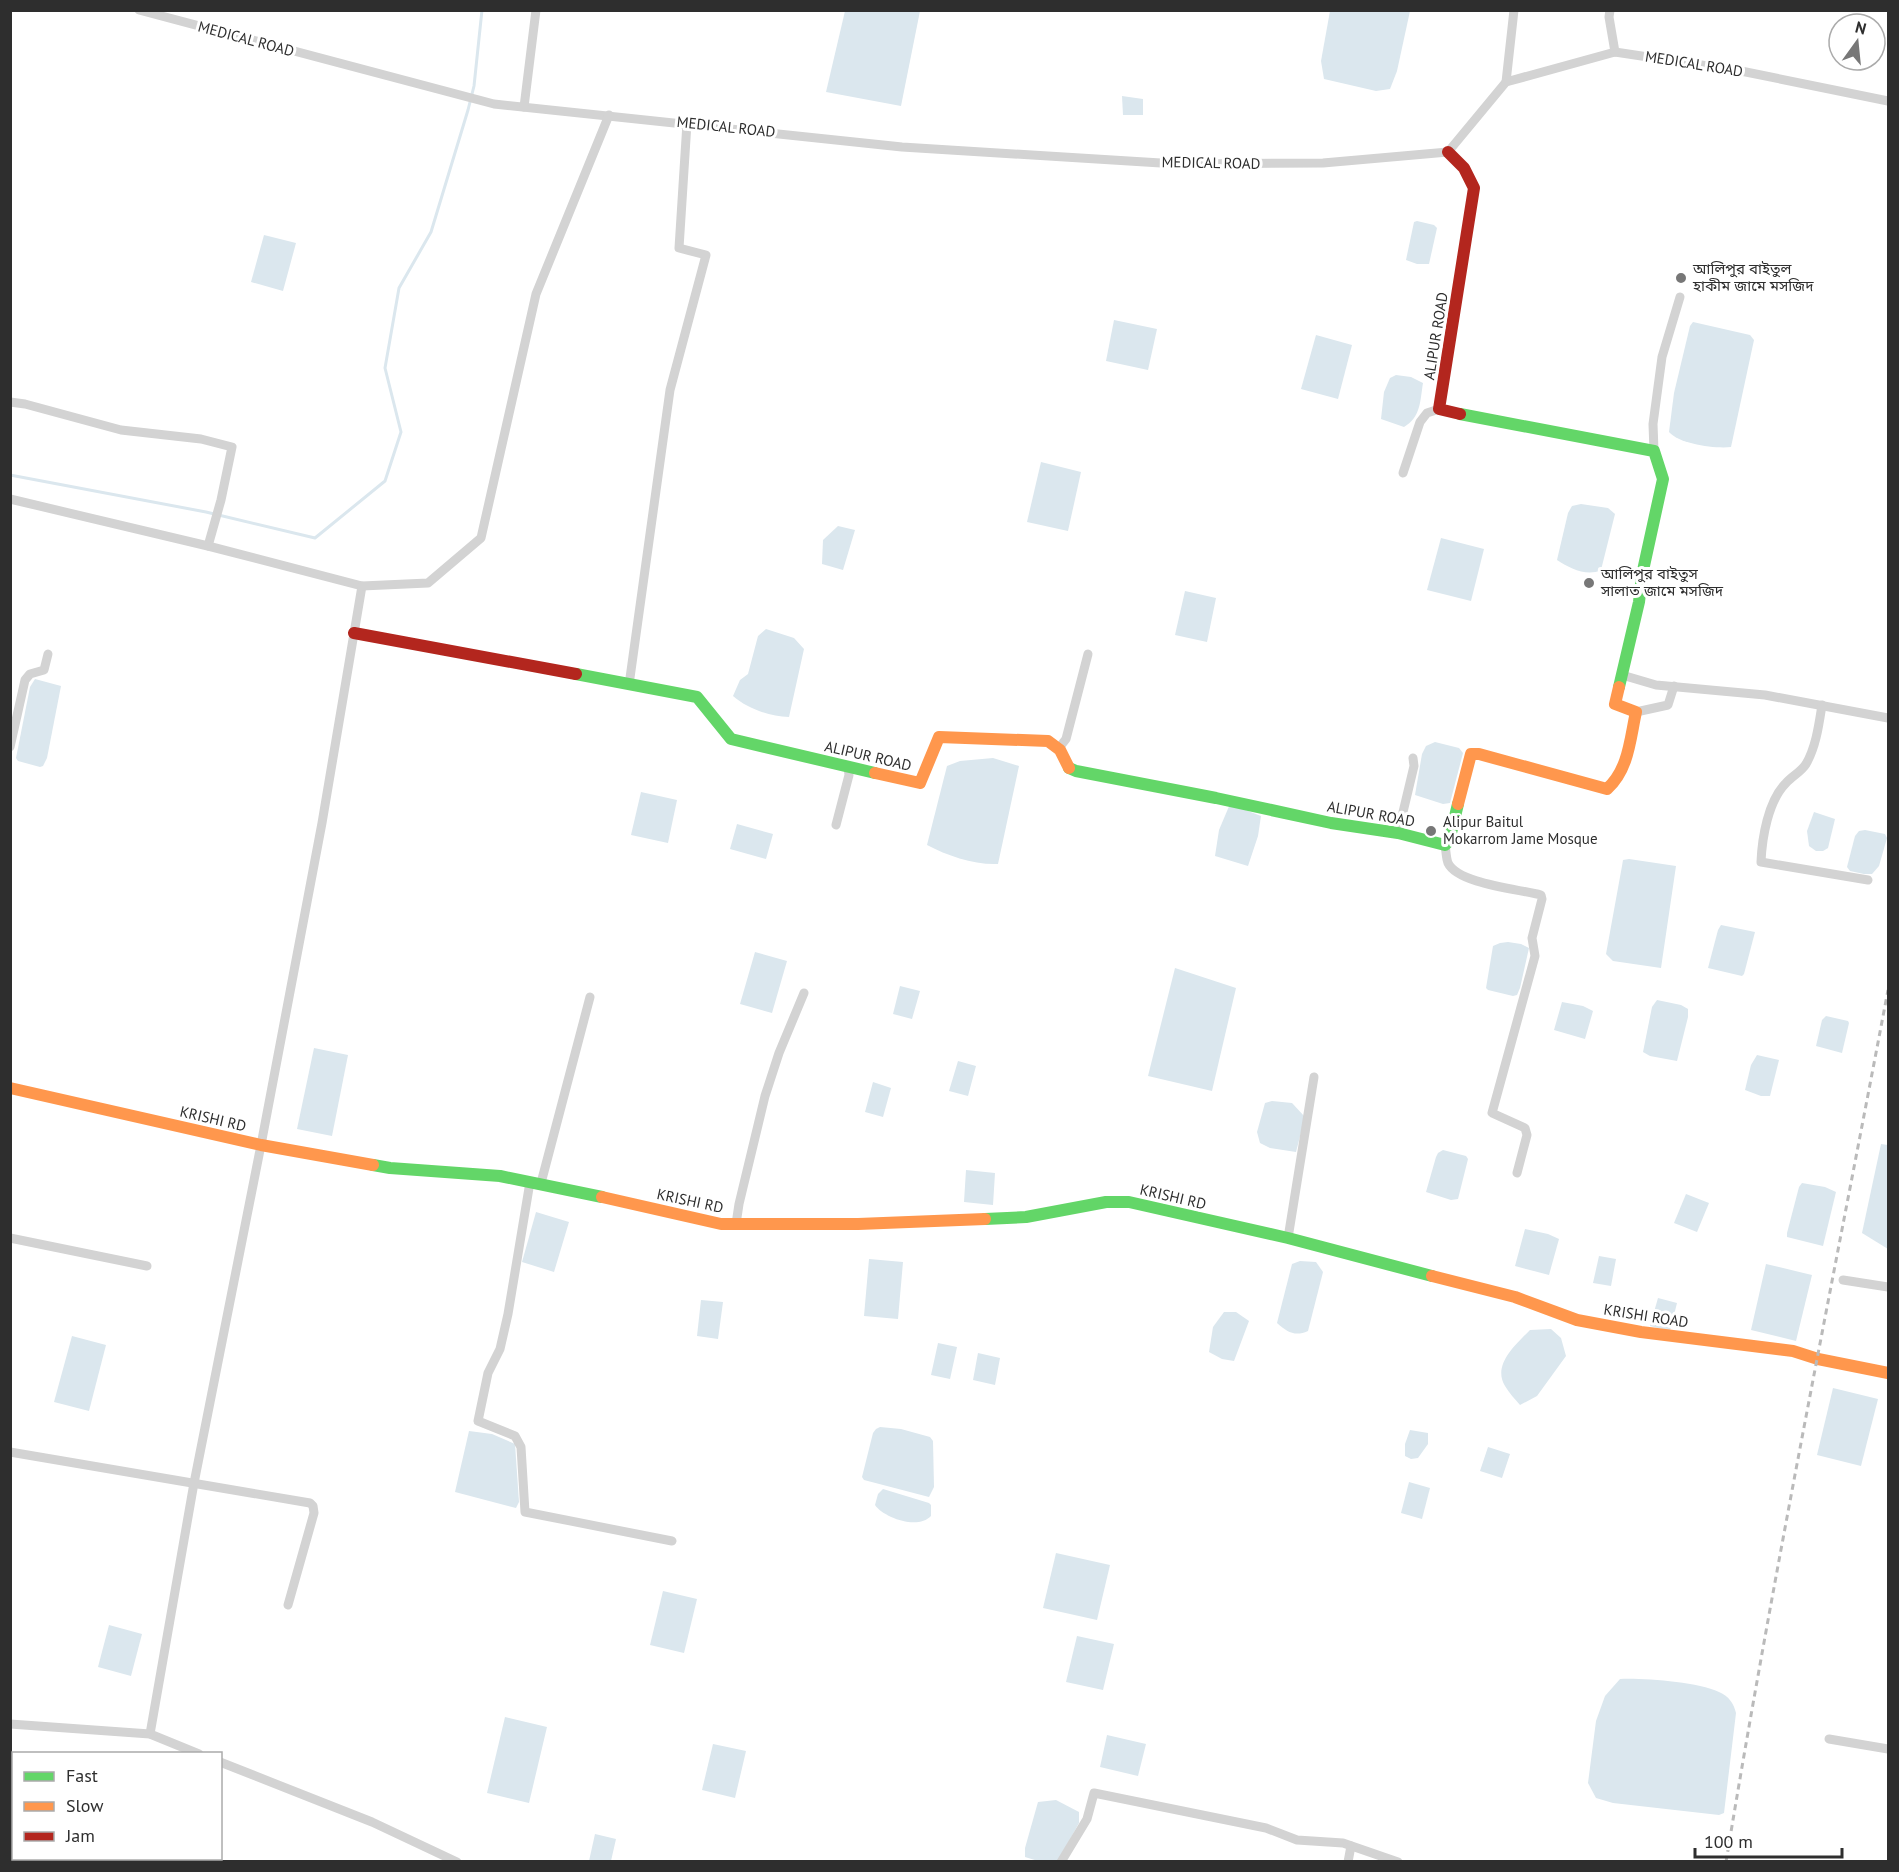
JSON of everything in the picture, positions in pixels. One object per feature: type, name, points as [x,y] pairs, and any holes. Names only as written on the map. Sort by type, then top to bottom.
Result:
[{"type":"street","name":"MEDICAL ROAD","points":[[139,10],[494,104],[902,147],[1177,164],[1323,163],[1448,152]]},
{"type":"street","points":[[524,107],[536,10]]},
{"type":"street","points":[[1448,152],[1506,82],[1514,10]]},
{"type":"street","points":[[1610,10],[1609,17],[1616,52]]},
{"type":"street","name":"MEDICAL ROAD","points":[[1506,82],[1616,52],[1741,70],[1888,101]]},
{"type":"street","points":[[10,499],[208,546],[362,586],[428,583],[481,538],[536,294],[609,115]]},
{"type":"street","points":[[629,685],[670,390],[706,255],[679,249],[687,123]]},
{"type":"street","name":"ALIPUR ROAD","points":[[1439,409],[1474,188],[1468,172],[1460,161],[1448,152]]},
{"type":"street","points":[[1674,686],[1668,705],[1636,712],[1615,704],[1639,602],[1642,575],[1663,479],[1654,451],[1653,424],[1662,357],[1680,297]]},
{"type":"street","points":[[10,402],[122,430],[201,439],[232,447],[208,546]]},
{"type":"street","points":[[1403,473],[1420,422],[1427,413],[1439,409],[1654,451]]},
{"type":"street","points":[[150,1734],[194,1484],[322,823],[362,586]]},
{"type":"street","name":"ALIPUR ROAD","points":[[354,633],[697,697],[731,739],[920,783],[939,737],[1033,739],[1048,741],[1059,748],[1064,764],[1076,771],[1331,823],[1398,832],[1445,844]]},
{"type":"street","points":[[10,747],[25,680],[30,674],[44,670],[48,654]]},
{"type":"street","points":[[1059,748],[1066,739],[1088,654]]},
{"type":"street","points":[[1622,675],[1656,685],[1765,695],[1888,718]]},
{"type":"street","points":[[1822,705],[1816,736],[1806,765],[1786,782],[1778,793],[1762,837],[1761,862],[1868,880]]},
{"type":"street","points":[[1517,1173],[1527,1135],[1525,1128],[1492,1113],[1535,956],[1532,938],[1542,899],[1541,895],[1467,878],[1456,873],[1448,862],[1445,844],[1449,841],[1471,754],[1479,754],[1607,789],[1617,782],[1636,712]]},
{"type":"street","points":[[1398,832],[1414,766],[1413,758]]},
{"type":"street","points":[[836,825],[849,774],[848,767]]},
{"type":"street","points":[[736,1224],[765,1096],[779,1053],[804,993]]},
{"type":"street","points":[[590,998],[536,1182],[500,1349],[488,1373],[478,1421],[515,1436],[521,1447],[525,1512],[672,1541]]},
{"type":"street","points":[[1288,1238],[1314,1077]]},
{"type":"street","name":"KRISHI RD","points":[[10,1088],[261,1146],[390,1168],[500,1176],[536,1182],[721,1224],[858,1224],[1026,1217],[1106,1202],[1129,1202],[1288,1238],[1403,1268]]},
{"type":"street","points":[[10,1238],[147,1266]]},
{"type":"street","name":"KRISHI ROAD","points":[[1403,1268],[1515,1297],[1577,1320],[1641,1332],[1793,1350],[1818,1359],[1888,1373]]},
{"type":"street","points":[[1843,1280],[1888,1287]]},
{"type":"street","points":[[10,1452],[305,1502],[313,1506],[314,1513],[288,1605]]},
{"type":"street","points":[[10,1724],[150,1734],[194,1752]]},
{"type":"street","points":[[1828,1739],[1888,1749]]},
{"type":"street","points":[[222,1763],[372,1822],[457,1862]]},
{"type":"street","points":[[1061,1862],[1087,1819],[1094,1793],[1266,1828],[1297,1840],[1343,1843],[1398,1862]]},
{"type":"street","points":[[1348,1862],[1351,1846]]},
{"type":"shaded area","points":[[845,11],[920,11],[901,106],[826,92]]},
{"type":"shaded area","points":[[1330,11],[1410,11],[1397,71],[1390,89],[1376,91],[1324,79],[1321,61]]},
{"type":"shaded area","points":[[1122,96],[1143,99],[1143,115],[1123,115]]},
{"type":"shaded area","points":[[1414,222],[1434,225],[1437,228],[1429,264],[1417,264],[1406,260]]},
{"type":"shaded area","points":[[264,235],[296,243],[283,291],[251,282]]},
{"type":"shaded area","points":[[1114,320],[1157,329],[1148,370],[1106,361]]},
{"type":"shaded area","points":[[1693,322],[1750,335],[1754,340],[1731,447],[1698,445],[1681,440],[1669,432],[1674,393],[1690,326]]},
{"type":"shaded area","points":[[1316,335],[1352,345],[1338,399],[1301,389]]},
{"type":"shaded area","points":[[1396,375],[1411,377],[1423,383],[1417,413],[1404,427],[1381,419],[1384,392],[1390,378]]},
{"type":"shaded area","points":[[1041,462],[1081,472],[1068,531],[1027,522]]},
{"type":"shaded area","points":[[1581,504],[1608,508],[1615,514],[1601,570],[1596,572],[1578,571],[1557,560],[1568,513],[1572,506]]},
{"type":"shaded area","points":[[838,526],[855,530],[843,570],[822,564],[823,540]]},
{"type":"shaded area","points":[[1441,538],[1484,549],[1471,601],[1427,590]]},
{"type":"shaded area","points":[[1185,591],[1216,598],[1207,642],[1175,635]]},
{"type":"shaded area","points":[[766,629],[794,638],[804,649],[789,717],[759,711],[733,696],[740,680],[748,674],[758,636]]},
{"type":"shaded area","points":[[35,679],[61,686],[47,758],[40,767],[18,761],[16,758],[30,687]]},
{"type":"shaded area","points":[[1435,742],[1459,748],[1463,753],[1450,803],[1443,804],[1415,795],[1422,754],[1426,746]]},
{"type":"shaded area","points":[[993,758],[1019,766],[998,864],[961,859],[927,845],[947,766],[960,761]]},
{"type":"shaded area","points":[[641,792],[677,800],[668,843],[631,835]]},
{"type":"shaded area","points":[[1230,804],[1261,816],[1258,836],[1248,866],[1215,856],[1219,830]]},
{"type":"shaded area","points":[[1814,812],[1835,819],[1828,848],[1823,851],[1816,851],[1809,846],[1807,831]]},
{"type":"shaded area","points":[[737,824],[773,834],[766,859],[730,849]]},
{"type":"shaded area","points":[[1859,831],[1885,834],[1887,838],[1879,866],[1872,874],[1850,871],[1847,867],[1855,836]]},
{"type":"shaded area","points":[[1623,860],[1676,866],[1661,968],[1613,961],[1606,954]]},
{"type":"shaded area","points":[[1721,925],[1755,932],[1742,976],[1708,968]]},
{"type":"shaded area","points":[[1508,942],[1529,948],[1520,988],[1517,995],[1513,996],[1486,988],[1493,946]]},
{"type":"shaded area","points":[[755,952],[787,961],[772,1013],[740,1004]]},
{"type":"shaded area","points":[[1175,968],[1236,988],[1212,1091],[1148,1076]]},
{"type":"shaded area","points":[[900,986],[920,991],[912,1019],[893,1014]]},
{"type":"shaded area","points":[[1657,1000],[1681,1005],[1688,1009],[1677,1061],[1650,1056],[1643,1052],[1652,1007]]},
{"type":"shaded area","points":[[1562,1002],[1583,1006],[1593,1011],[1585,1039],[1554,1030]]},
{"type":"shaded area","points":[[1826,1016],[1849,1023],[1842,1053],[1816,1046],[1822,1020]]},
{"type":"shaded area","points":[[314,1048],[348,1055],[332,1136],[297,1129]]},
{"type":"shaded area","points":[[1757,1055],[1779,1060],[1770,1096],[1761,1096],[1745,1090],[1751,1065]]},
{"type":"shaded area","points":[[958,1061],[976,1066],[968,1096],[949,1091]]},
{"type":"shaded area","points":[[873,1082],[891,1088],[883,1117],[865,1112]]},
{"type":"shaded area","points":[[1272,1101],[1292,1103],[1305,1117],[1296,1152],[1270,1148],[1260,1143],[1257,1132],[1265,1103]]},
{"type":"shaded area","points":[[1881,1144],[1888,1145],[1888,1249],[1862,1233]]},
{"type":"shaded area","points":[[1443,1150],[1466,1156],[1468,1159],[1458,1199],[1451,1200],[1426,1192],[1436,1157]]},
{"type":"shaded area","points":[[966,1170],[995,1173],[993,1205],[964,1202]]},
{"type":"shaded area","points":[[1802,1183],[1825,1187],[1836,1192],[1823,1246],[1787,1237],[1799,1187]]},
{"type":"shaded area","points":[[1686,1194],[1709,1203],[1697,1232],[1674,1223]]},
{"type":"shaded area","points":[[536,1212],[569,1222],[554,1272],[522,1262]]},
{"type":"shaded area","points":[[1525,1229],[1559,1239],[1549,1275],[1515,1266]]},
{"type":"shaded area","points":[[1599,1256],[1616,1259],[1611,1286],[1593,1283]]},
{"type":"shaded area","points":[[869,1259],[903,1262],[898,1319],[864,1316]]},
{"type":"shaded area","points":[[1300,1261],[1316,1262],[1323,1272],[1308,1331],[1295,1333],[1277,1323],[1292,1264]]},
{"type":"shaded area","points":[[1766,1264],[1812,1275],[1796,1341],[1751,1330]]},
{"type":"shaded area","points":[[1658,1298],[1677,1303],[1670,1331],[1650,1326]]},
{"type":"shaded area","points":[[701,1300],[723,1302],[718,1339],[697,1336]]},
{"type":"shaded area","points":[[1224,1312],[1236,1312],[1249,1321],[1234,1361],[1222,1359],[1209,1352],[1213,1327]]},
{"type":"shaded area","points":[[1551,1329],[1561,1338],[1566,1356],[1537,1396],[1520,1405],[1507,1389],[1502,1378],[1501,1370],[1507,1355],[1530,1330]]},
{"type":"shaded area","points":[[72,1336],[106,1345],[89,1411],[54,1402]]},
{"type":"shaded area","points":[[938,1343],[957,1347],[950,1379],[931,1375]]},
{"type":"shaded area","points":[[978,1353],[1000,1358],[995,1385],[973,1380]]},
{"type":"shaded area","points":[[1833,1388],[1878,1399],[1861,1466],[1817,1455]]},
{"type":"shaded area","points":[[880,1427],[901,1429],[930,1437],[933,1441],[934,1487],[929,1497],[864,1480],[862,1477],[873,1433]]},
{"type":"shaded area","points":[[1410,1430],[1428,1433],[1428,1444],[1418,1458],[1411,1459],[1405,1456],[1405,1444]]},
{"type":"shaded area","points":[[469,1431],[492,1434],[515,1444],[519,1502],[516,1508],[455,1492]]},
{"type":"shaded area","points":[[1488,1447],[1510,1454],[1502,1478],[1480,1471]]},
{"type":"shaded area","points":[[1409,1482],[1430,1488],[1422,1519],[1401,1513]]},
{"type":"shaded area","points":[[883,1489],[929,1503],[931,1516],[918,1522],[893,1518],[875,1505],[878,1494]]},
{"type":"shaded area","points":[[1056,1553],[1110,1565],[1097,1620],[1043,1608]]},
{"type":"shaded area","points":[[663,1591],[697,1599],[684,1653],[650,1645]]},
{"type":"shaded area","points":[[109,1625],[142,1634],[131,1676],[98,1667]]},
{"type":"shaded area","points":[[1077,1636],[1114,1644],[1103,1690],[1066,1682]]},
{"type":"shaded area","points":[[1620,1679],[1657,1680],[1698,1686],[1719,1692],[1726,1696],[1734,1706],[1736,1713],[1724,1813],[1719,1815],[1613,1803],[1596,1798],[1588,1783],[1596,1721],[1605,1696]]},
{"type":"shaded area","points":[[505,1717],[547,1727],[529,1803],[487,1793]]},
{"type":"shaded area","points":[[1107,1735],[1146,1744],[1138,1776],[1100,1767]]},
{"type":"shaded area","points":[[713,1744],[746,1751],[735,1798],[702,1790]]},
{"type":"shaded area","points":[[1056,1800],[1079,1812],[1079,1823],[1058,1861],[1038,1861],[1025,1857],[1025,1848],[1038,1802]]},
{"type":"shaded area","points":[[595,1834],[616,1839],[611,1861],[589,1861]]},
{"type":"waterway","points":[[10,475],[206,512],[315,538],[385,481],[401,432],[385,368],[399,288],[431,232],[468,110],[474,86],[482,10]]},
{"type":"railway","points":[[1726,1862],[1784,1534],[1888,990]]},
{"type":"traffic: fast","points":[[1460,414],[1654,451],[1663,479],[1642,575],[1639,602],[1619,687]]},
{"type":"traffic: fast","points":[[576,674],[697,697],[731,739],[875,773]]},
{"type":"traffic: fast","points":[[1069,768],[1331,823],[1398,833],[1445,845],[1449,841],[1458,804]]},
{"type":"traffic: fast","points":[[373,1165],[500,1176],[602,1197]]},
{"type":"traffic: fast","points":[[985,1219],[1026,1217],[1106,1202],[1129,1202],[1288,1238],[1432,1276]]},
{"type":"traffic: slow","points":[[1458,804],[1471,754],[1479,754],[1607,789],[1624,763],[1636,712],[1615,704],[1619,687]]},
{"type":"traffic: slow","points":[[875,773],[920,783],[939,737],[1048,741],[1060,750],[1069,768]]},
{"type":"traffic: slow","points":[[10,1088],[261,1145],[373,1165]]},
{"type":"traffic: slow","points":[[602,1197],[721,1224],[858,1224],[985,1219]]},
{"type":"traffic: slow","points":[[1432,1276],[1515,1297],[1577,1320],[1641,1332],[1793,1351],[1818,1359],[1888,1373]]},
{"type":"traffic: jam","points":[[1448,152],[1464,168],[1474,188],[1439,409],[1460,414]]},
{"type":"traffic: jam","points":[[354,633],[576,674]]},
{"type":"place","name":"আলিপুর বাইতুল হাকীম জামে মসজিদ","points":[[1681,278]]},
{"type":"place","name":"আলিপুর বাইতুস সালাত জামে মসজিদ","points":[[1589,583]]},
{"type":"place","name":"Alipur Baitul Mokarrom Jame Mosque","points":[[1431,831]]}]
